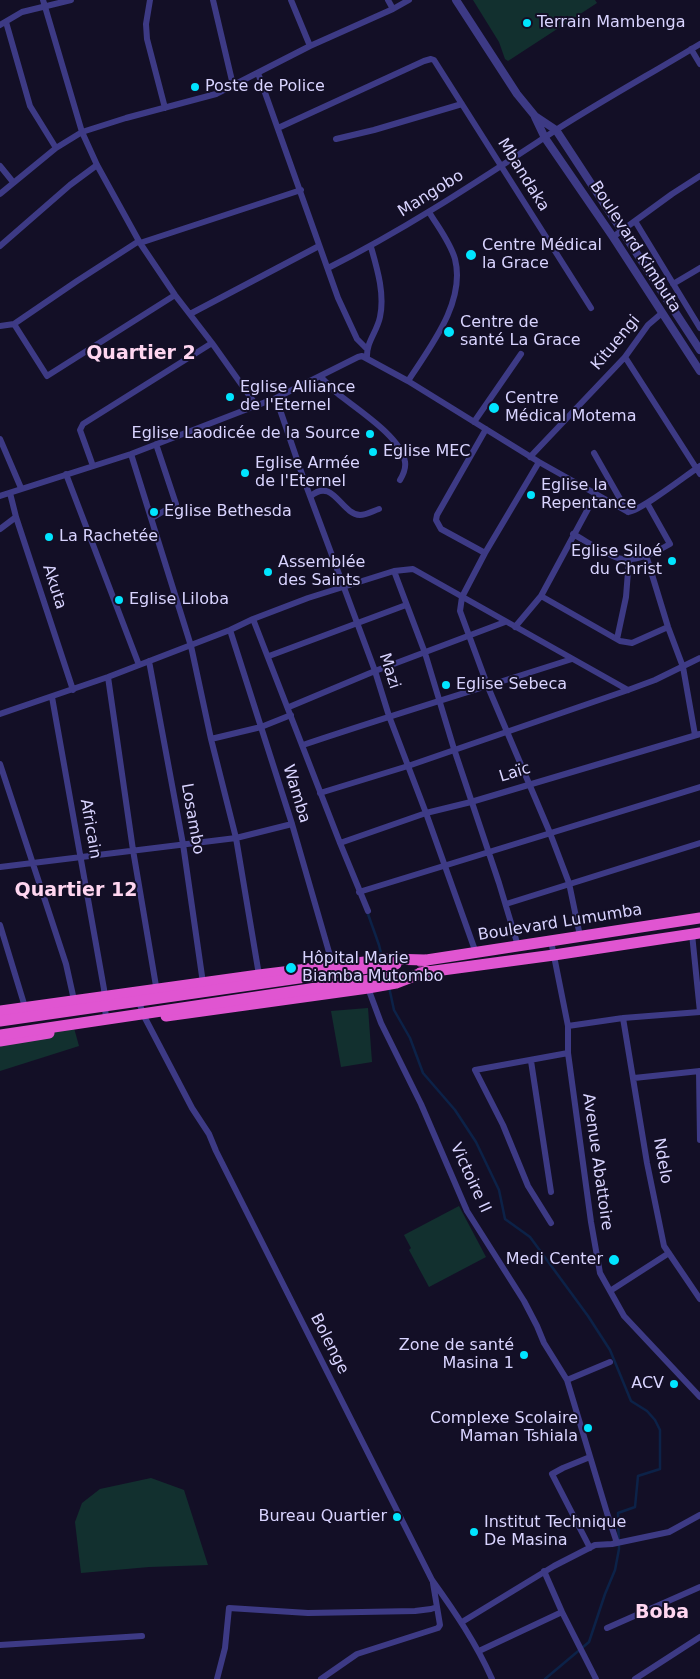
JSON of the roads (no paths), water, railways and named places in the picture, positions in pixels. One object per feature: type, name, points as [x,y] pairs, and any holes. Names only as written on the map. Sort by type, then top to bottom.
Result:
[{"type":"highway","name":"Boulevard Lumumba","points":[[426,966],[476,953],[700,918]]},
{"type":"highway","name":"Boulevard Lumumba","points":[[426,966],[554,955],[696,933]]},
{"type":"highway","points":[[0,1011],[333,966],[391,969]]},
{"type":"highway","points":[[0,1020],[426,966]]},
{"type":"highway","points":[[0,1035],[391,969],[426,966]]},
{"type":"highway","points":[[0,1041],[145,1018],[383,986],[391,969]]},
{"type":"street","points":[[56,148],[30,106],[3,24],[22,12],[44,3],[71,0]]},
{"type":"street","points":[[150,0],[146,24],[147,38],[165,108]]},
{"type":"street","points":[[213,0],[233,86]]},
{"type":"street","points":[[291,0],[310,46]]},
{"type":"street","points":[[388,0],[392,9]]},
{"type":"street","points":[[0,194],[56,148],[82,132],[201,98],[233,86],[310,46],[409,0]]},
{"type":"street","points":[[456,0],[517,94],[534,116],[556,130]]},
{"type":"street","points":[[44,3],[82,132],[96,165],[140,242],[256,405]]},
{"type":"street","name":"Mangobo","points":[[328,268],[371,247],[556,130],[700,44]]},
{"type":"street","points":[[691,49],[700,64]]},
{"type":"street","name":"Mbandaka","points":[[278,128],[431,58],[591,308]]},
{"type":"street","points":[[258,73],[319,246],[351,328],[366,348]]},
{"type":"street","points":[[336,139],[462,104]]},
{"type":"street","name":"Boulevard Kimbuta","points":[[534,116],[545,138],[613,237],[700,371]]},
{"type":"street","name":"Boulevard Kimbuta","points":[[556,130],[700,350]]},
{"type":"street","points":[[0,246],[96,165]]},
{"type":"street","points":[[0,166],[14,182]]},
{"type":"street","points":[[613,237],[700,176]]},
{"type":"street","points":[[0,326],[14,324],[77,281],[140,242],[300,190]]},
{"type":"street","points":[[408,381],[448,316],[455,300],[457,287],[455,260],[450,246],[429,212]]},
{"type":"street","points":[[635,220],[700,328]]},
{"type":"street","points":[[190,314],[319,246]]},
{"type":"street","points":[[367,358],[366,348],[380,319],[382,306],[378,274],[371,247]]},
{"type":"street","points":[[674,284],[700,268]]},
{"type":"street","points":[[14,324],[47,376],[176,295]]},
{"type":"street","name":"Kituengi","points":[[530,457],[625,357],[648,325],[662,313]]},
{"type":"street","points":[[93,466],[80,430],[83,424],[212,343]]},
{"type":"street","points":[[474,422],[521,354]]},
{"type":"street","points":[[0,496],[131,454],[276,398],[358,357],[367,358],[408,381],[530,457],[628,512],[699,470],[625,357]]},
{"type":"street","points":[[320,376],[335,392],[376,424],[396,443],[405,461],[404,473],[400,480]]},
{"type":"street","name":"Mazi","points":[[276,398],[358,623],[389,716],[476,953]]},
{"type":"street","points":[[485,553],[441,529],[436,520],[437,515],[486,429]]},
{"type":"street","points":[[1,442],[21,488]]},
{"type":"street","points":[[152,518],[176,504],[156,444]]},
{"type":"street","points":[[594,453],[628,512]]},
{"type":"street","points":[[131,454],[191,646],[211,740],[236,838],[259,975]]},
{"type":"street","points":[[539,462],[485,553],[462,597],[460,610],[468,637],[488,687],[550,833],[568,884],[580,936]]},
{"type":"street","points":[[66,474],[139,665]]},
{"type":"street","points":[[311,496],[316,492],[324,490],[337,498],[353,513],[359,515],[379,508]]},
{"type":"street","name":"Akuta","points":[[10,493],[16,517],[73,690]]},
{"type":"street","points":[[515,627],[541,596],[596,494]]},
{"type":"street","points":[[573,534],[618,558],[629,559],[646,556],[670,544],[647,502]]},
{"type":"street","points":[[0,529],[16,517]]},
{"type":"street","points":[[646,556],[668,627],[683,667],[698,734]]},
{"type":"street","points":[[617,640],[626,598],[629,559]]},
{"type":"street","points":[[0,714],[73,690],[191,646],[308,598],[345,588],[394,571],[413,569],[628,690]]},
{"type":"street","points":[[394,571],[425,653],[518,946]]},
{"type":"street","points":[[541,596],[617,640],[632,643],[668,627]]},
{"type":"street","points":[[268,656],[406,605]]},
{"type":"street","points":[[253,619],[303,745],[320,794],[368,911]]},
{"type":"street","points":[[288,707],[375,671],[505,622]]},
{"type":"street","name":"Wamba","points":[[230,630],[292,824],[333,966]]},
{"type":"street","points":[[320,794],[408,766],[628,690],[655,680],[700,658]]},
{"type":"street","points":[[303,745],[572,659]]},
{"type":"street","name":"Losambo","points":[[149,661],[183,844],[203,983]]},
{"type":"street","points":[[108,677],[133,850],[161,1016]]},
{"type":"street","name":"Africain","points":[[52,697],[81,856],[104,996],[106,1024]]},
{"type":"street","points":[[211,740],[261,727],[291,715]]},
{"type":"street","name":"Laïc","points":[[340,843],[426,814],[698,734]]},
{"type":"street","points":[[0,764],[66,964],[74,1000]]},
{"type":"street","points":[[359,892],[700,787]]},
{"type":"street","points":[[0,867],[236,838],[292,824]]},
{"type":"street","points":[[506,904],[700,843]]},
{"type":"street","points":[[0,925],[25,1007]]},
{"type":"street","points":[[568,1026],[623,1018],[700,1012],[696,933]]},
{"type":"street","name":"Avenue Abattoire","points":[[550,941],[568,1026],[568,1054],[590,1222],[600,1273],[624,1316],[700,1397]]},
{"type":"street","name":"Victoire II","points":[[368,988],[378,1018],[421,1104],[467,1211],[524,1301],[544,1343],[567,1380],[618,1543]]},
{"type":"street","name":"Bolenge","points":[[134,992],[145,1018],[192,1108],[209,1134],[432,1580],[462,1622],[479,1651],[492,1679]]},
{"type":"street","name":"Ndelo","points":[[623,1018],[647,1162],[664,1246],[700,1299]]},
{"type":"street","points":[[551,1223],[531,1192],[504,1125],[475,1070],[568,1054]]},
{"type":"street","points":[[531,1061],[551,1192]]},
{"type":"street","points":[[634,1078],[700,1071],[700,1140]]},
{"type":"street","points":[[610,1291],[669,1253]]},
{"type":"street","points":[[567,1380],[610,1362]]},
{"type":"street","points":[[590,1457],[552,1474],[590,1548]]},
{"type":"street","points":[[462,1622],[544,1571],[595,1545],[618,1543],[669,1532],[700,1515]]},
{"type":"street","points":[[544,1571],[562,1612],[596,1679]]},
{"type":"street","points":[[321,1679],[356,1654],[438,1628],[440,1625],[432,1580]]},
{"type":"street","points":[[606,1628],[700,1587]]},
{"type":"street","points":[[217,1679],[230,1608],[308,1613],[415,1611],[437,1607]]},
{"type":"street","points":[[479,1651],[562,1612]]},
{"type":"street","points":[[0,1645],[142,1636]]},
{"type":"street","points":[[635,1679],[700,1637]]},
{"type":"waterway","points":[[368,914],[382,957]]},
{"type":"waterway","points":[[389,987],[394,1010],[410,1038],[423,1073],[455,1110],[476,1142],[499,1190],[505,1219],[530,1237],[588,1316],[610,1350],[631,1401],[647,1411],[655,1420],[660,1430],[660,1469],[638,1476],[635,1507],[618,1513],[619,1549],[615,1570],[589,1642],[545,1679]]},
{"type":"place","name":"Terrain Mambenga","points":[[527,23]]},
{"type":"place","name":"Poste de Police","points":[[195,87]]},
{"type":"place","name":"Centre Médical la Grace","points":[[471,255]]},
{"type":"place","name":"Centre de santé La Grace","points":[[449,332]]},
{"type":"place","name":"Eglise Alliance de l'Eternel","points":[[230,397]]},
{"type":"place","name":"Centre Médical Motema","points":[[494,408]]},
{"type":"place","name":"Eglise Laodicée de la Source","points":[[370,434]]},
{"type":"place","name":"Eglise MEC","points":[[373,452]]},
{"type":"place","name":"Eglise Armée de l'Eternel","points":[[245,473]]},
{"type":"place","name":"Eglise la Repentance","points":[[531,495]]},
{"type":"place","name":"Eglise Bethesda","points":[[154,512]]},
{"type":"place","name":"La Rachetée","points":[[49,537]]},
{"type":"place","name":"Eglise Siloé du Christ","points":[[672,561]]},
{"type":"place","name":"Assemblée des Saints","points":[[268,572]]},
{"type":"place","name":"Eglise Liloba","points":[[119,600]]},
{"type":"place","name":"Eglise Sebeca","points":[[446,685]]},
{"type":"place","name":"Hôpital Marie Biamba Mutombo","points":[[291,968]]},
{"type":"place","name":"Medi Center","points":[[614,1260]]},
{"type":"place","name":"Zone de santé Masina 1","points":[[524,1355]]},
{"type":"place","name":"ACV","points":[[674,1384]]},
{"type":"place","name":"Complexe Scolaire Maman Tshiala","points":[[588,1428]]},
{"type":"place","name":"Bureau Quartier","points":[[397,1517]]},
{"type":"place","name":"Institut Technique De Masina","points":[[474,1532]]},
{"type":"district","name":"Quartier 2","points":[[141,354]]},
{"type":"district","name":"Quartier 12","points":[[76,891]]},
{"type":"district","name":"Boba","points":[[662,1613]]}]
